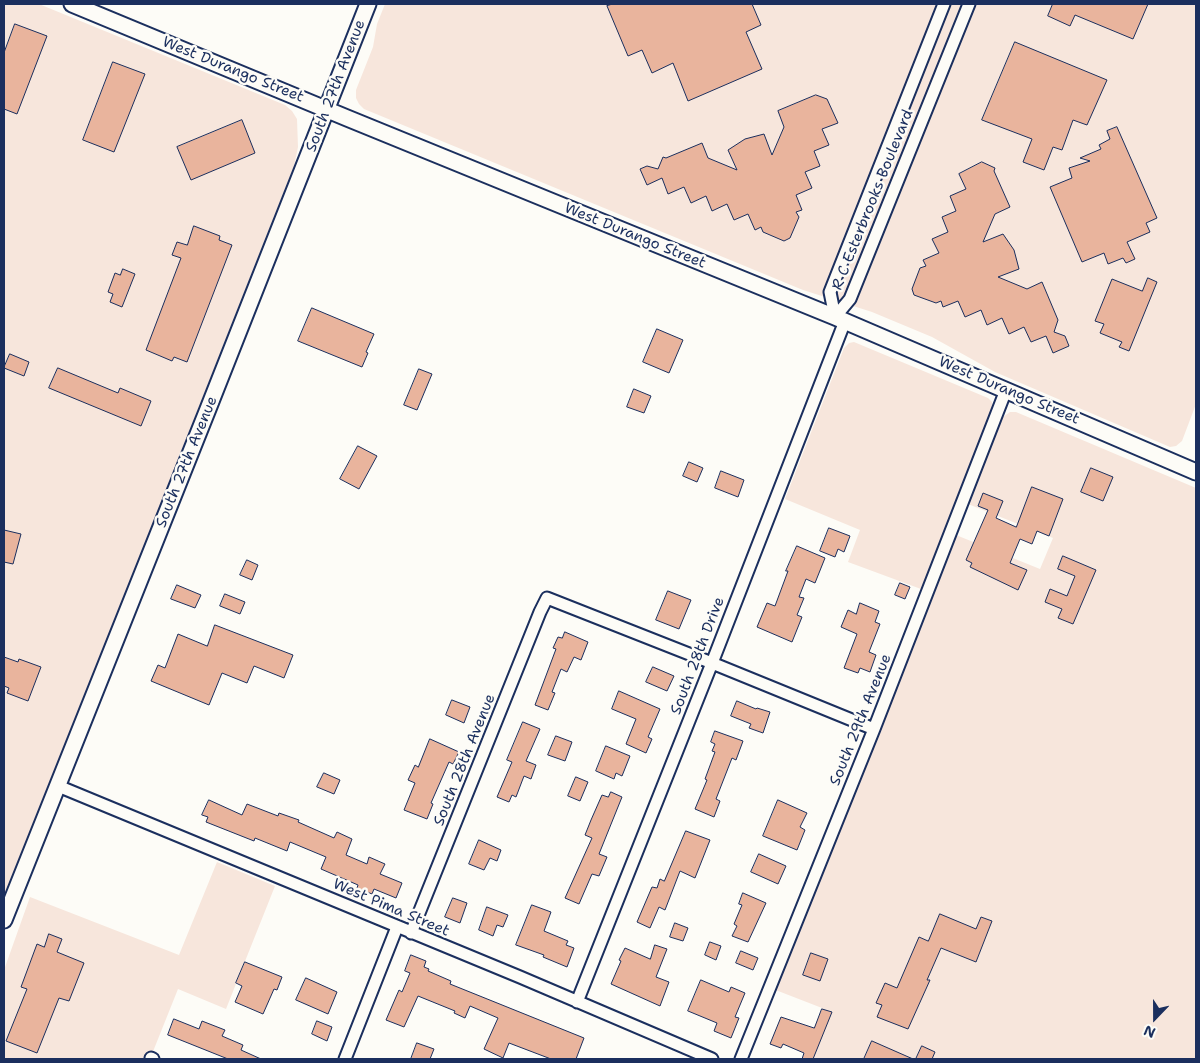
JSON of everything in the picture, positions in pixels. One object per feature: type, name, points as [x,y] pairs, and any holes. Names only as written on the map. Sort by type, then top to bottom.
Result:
[{"type":"street","name":"West Durango Street","points":[[72,4],[840,319],[1196,472]]},
{"type":"street","name":"South 27th Avenue","points":[[4,920],[368,4]]},
{"type":"street","name":"R C Esterbrooks Boulevard","points":[[840,319],[830,292],[944,4]]},
{"type":"street","name":"R C Esterbrooks Boulevard","points":[[840,319],[850,299],[970,4]]},
{"type":"street","name":"South 28th Drive","points":[[577,1002],[712,663],[840,319]]},
{"type":"street","name":"South 29th Avenue","points":[[741,1059],[874,729],[1006,390]]},
{"type":"street","name":"South 28th Avenue","points":[[411,933],[540,612],[548,598],[712,663]]},
{"type":"street","points":[[712,663],[874,729]]},
{"type":"street","name":"West Pima Street","points":[[58,786],[712,1059]]},
{"type":"street","points":[[345,1059],[397,927]]},
{"type":"shaded area","points":[[4,4],[39,4],[285,105],[297,119],[298,147],[294,166],[4,900]]},
{"type":"shaded area","points":[[385,4],[1196,4],[1196,404],[1182,441],[1176,446],[1170,447],[995,372],[932,337],[872,312],[803,290],[364,109],[356,98],[356,90],[373,47],[377,24]]},
{"type":"shaded area","points":[[854,342],[988,398],[992,402],[993,410],[921,589],[848,562],[860,530],[785,499],[844,348],[849,343]]},
{"type":"shaded area","points":[[1010,412],[1016,412],[1196,488],[1196,1059],[802,1059],[822,1008],[773,989],[956,535],[1040,569],[1053,538],[968,504],[1003,417]]},
{"type":"shaded area","points":[[217,862],[275,886],[226,1009],[178,989],[150,1059],[4,1059],[4,970],[30,897],[179,955]]},
{"type":"building","points":[[613,4],[752,4],[761,25],[746,32],[762,69],[688,101],[673,63],[652,73],[642,50],[628,56],[607,6]]},
{"type":"building","points":[[1053,4],[1148,4],[1133,39],[1075,15],[1070,26],[1048,16]]},
{"type":"building","points":[[15,24],[47,36],[17,114],[4,109],[4,53]]},
{"type":"building","points":[[1015,42],[1107,80],[1087,125],[1073,120],[1062,150],[1053,147],[1044,170],[1023,162],[1032,139],[982,120]]},
{"type":"building","points":[[113,62],[145,74],[114,152],[83,140]]},
{"type":"building","points":[[816,95],[827,99],[838,123],[822,129],[829,145],[814,151],[820,166],[805,172],[812,188],[796,195],[802,210],[796,212],[799,217],[790,238],[784,241],[763,232],[761,227],[755,230],[748,214],[734,220],[727,204],[712,211],[706,196],[691,203],[684,187],[668,194],[662,178],[647,185],[640,169],[647,166],[658,169],[663,157],[666,158],[702,143],[708,158],[737,170],[728,150],[745,139],[764,134],[772,155],[784,127],[778,111]]},
{"type":"building","points":[[242,120],[255,153],[191,180],[177,147]]},
{"type":"building","points":[[1117,127],[1157,218],[1146,223],[1150,232],[1127,242],[1135,259],[1126,263],[1123,258],[1108,264],[1104,253],[1082,262],[1050,187],[1072,178],[1069,168],[1090,161],[1080,158],[1101,149],[1099,145],[1110,139],[1107,131]]},
{"type":"building","points":[[982,162],[995,168],[994,171],[1010,207],[995,214],[983,242],[1003,234],[1014,250],[1019,269],[998,277],[1027,289],[1042,282],[1058,320],[1054,332],[1065,336],[1069,346],[1053,353],[1046,336],[1031,342],[1024,327],[1009,334],[1002,318],[987,325],[981,310],[965,317],[958,301],[943,307],[941,301],[936,303],[914,295],[912,289],[920,268],[926,266],[923,260],[939,253],[932,239],[948,232],[942,217],[956,211],[950,196],[966,189],[959,174]]},
{"type":"building","points":[[194,226],[220,236],[219,240],[232,245],[187,362],[174,357],[172,361],[146,350],[181,258],[172,255],[177,242],[187,245]]},
{"type":"building","points":[[123,269],[135,274],[122,307],[110,302],[113,294],[108,292],[115,273],[120,275]]},
{"type":"building","points":[[1148,278],[1157,282],[1129,351],[1119,347],[1122,342],[1100,333],[1104,324],[1095,321],[1112,279],[1142,291]]},
{"type":"building","points":[[312,308],[374,334],[362,367],[298,341]]},
{"type":"building","points":[[657,329],[683,340],[669,373],[643,362]]},
{"type":"building","points":[[10,354],[29,362],[24,376],[4,368]]},
{"type":"building","points":[[58,368],[118,393],[120,388],[151,401],[141,426],[49,388]]},
{"type":"building","points":[[419,369],[432,374],[417,410],[404,405]]},
{"type":"building","points":[[634,389],[651,396],[644,413],[627,407]]},
{"type":"building","points":[[358,446],[377,456],[359,489],[340,479]]},
{"type":"building","points":[[689,462],[703,468],[697,482],[683,476]]},
{"type":"building","points":[[1091,468],[1113,477],[1103,501],[1081,492]]},
{"type":"building","points":[[721,471],[744,480],[738,497],[715,488]]},
{"type":"building","points":[[1032,487],[1063,499],[1049,536],[1037,531],[1032,544],[1020,539],[1010,563],[1027,570],[1018,590],[970,567],[972,563],[966,560],[988,510],[978,506],[983,493],[1003,501],[996,518],[1016,527]]},
{"type":"building","points":[[829,528],[850,536],[844,552],[838,549],[835,557],[820,551]]},
{"type":"building","points":[[4,530],[21,534],[13,564],[4,562]]},
{"type":"building","points":[[797,546],[825,558],[815,583],[806,579],[799,597],[804,598],[797,615],[802,617],[792,642],[757,627],[767,603],[775,606],[788,571],[786,571]]},
{"type":"building","points":[[1063,556],[1096,570],[1073,624],[1058,618],[1062,609],[1045,602],[1050,589],[1067,596],[1075,576],[1058,569]]},
{"type":"building","points":[[247,560],[258,565],[252,580],[240,575]]},
{"type":"building","points":[[900,583],[910,587],[905,599],[895,595]]},
{"type":"building","points":[[177,585],[201,595],[195,608],[171,599]]},
{"type":"building","points":[[668,591],[691,600],[679,629],[656,620]]},
{"type":"building","points":[[225,594],[245,602],[240,614],[220,606]]},
{"type":"building","points":[[860,603],[879,611],[875,622],[880,624],[869,652],[876,655],[870,672],[860,668],[858,673],[844,668],[857,634],[841,627],[848,610],[856,614]]},
{"type":"building","points":[[215,625],[293,655],[284,678],[254,666],[247,683],[222,673],[209,705],[151,681],[158,665],[165,668],[178,634],[207,646]]},
{"type":"building","points":[[565,632],[588,642],[581,660],[574,657],[567,672],[561,669],[552,692],[555,693],[548,710],[535,705],[556,649],[553,648],[558,637],[562,638]]},
{"type":"building","points":[[4,657],[18,662],[19,659],[41,667],[28,701],[7,693],[9,688],[4,686]]},
{"type":"building","points":[[653,667],[674,676],[667,691],[646,682]]},
{"type":"building","points":[[619,691],[660,709],[648,737],[652,739],[646,753],[626,744],[636,719],[612,709]]},
{"type":"building","points":[[452,700],[470,707],[464,723],[446,715]]},
{"type":"building","points":[[737,701],[756,709],[770,712],[763,733],[749,728],[751,724],[731,716]]},
{"type":"building","points":[[523,722],[540,729],[526,761],[536,765],[531,779],[524,776],[516,797],[512,795],[509,802],[497,797],[512,762],[507,760]]},
{"type":"building","points":[[715,731],[743,741],[736,760],[732,758],[716,799],[720,801],[714,817],[695,809],[707,780],[705,779],[715,752],[712,751],[715,744],[711,742]]},
{"type":"building","points":[[556,736],[572,742],[565,761],[548,755]]},
{"type":"building","points":[[430,739],[459,752],[453,764],[449,762],[431,803],[433,804],[427,819],[404,810],[415,783],[408,780],[415,765],[418,767]]},
{"type":"building","points":[[606,746],[630,756],[622,776],[616,773],[614,779],[596,771]]},
{"type":"building","points":[[324,773],[340,780],[334,794],[317,787]]},
{"type":"building","points":[[576,777],[588,782],[580,801],[568,796]]},
{"type":"building","points":[[611,792],[622,797],[599,854],[607,857],[599,876],[592,874],[579,904],[565,898],[592,838],[585,835],[591,820],[602,795],[608,797]]},
{"type":"building","points":[[209,800],[242,815],[247,804],[278,816],[279,813],[299,820],[298,822],[334,838],[337,832],[352,839],[346,855],[367,864],[369,857],[385,864],[380,874],[402,883],[396,898],[374,889],[372,894],[357,888],[358,885],[321,869],[326,857],[290,842],[287,851],[255,838],[254,841],[206,822],[208,817],[202,815]]},
{"type":"building","points":[[778,800],[807,813],[800,827],[805,830],[797,850],[763,836]]},
{"type":"building","points":[[686,831],[710,840],[695,878],[680,871],[665,910],[659,907],[650,928],[637,922],[652,887],[657,888],[660,879],[664,881]]},
{"type":"building","points":[[479,840],[501,850],[497,861],[490,858],[484,870],[469,864]]},
{"type":"building","points":[[759,854],[786,866],[778,884],[751,872]]},
{"type":"building","points":[[743,893],[766,903],[748,942],[732,936],[737,926],[734,924],[742,905],[739,904]]},
{"type":"building","points":[[453,898],[467,903],[460,923],[445,917]]},
{"type":"building","points":[[532,905],[551,912],[544,931],[568,941],[566,945],[574,948],[567,967],[543,957],[544,955],[516,945]]},
{"type":"building","points":[[487,907],[508,915],[503,927],[497,925],[493,936],[479,930]]},
{"type":"building","points":[[940,914],[976,929],[981,917],[992,921],[976,962],[941,948],[927,980],[930,980],[908,1029],[877,1017],[882,1005],[876,1003],[885,983],[897,988],[919,937],[928,941]]},
{"type":"building","points":[[675,923],[688,928],[683,941],[670,937]]},
{"type":"building","points":[[49,934],[62,939],[57,952],[84,963],[69,1001],[59,998],[37,1053],[6,1041],[27,989],[21,987],[37,944],[44,947]]},
{"type":"building","points":[[710,942],[721,946],[716,960],[705,955]]},
{"type":"building","points":[[655,945],[667,949],[656,977],[669,982],[660,1006],[611,984],[625,948],[650,959]]},
{"type":"building","points":[[741,951],[758,958],[753,970],[736,963]]},
{"type":"building","points":[[811,953],[828,959],[820,981],[803,975]]},
{"type":"building","points":[[411,955],[426,961],[424,967],[429,969],[428,971],[451,981],[450,984],[584,1038],[576,1059],[551,1059],[509,1043],[503,1058],[484,1049],[498,1018],[470,1006],[465,1018],[454,1013],[455,1011],[418,996],[404,1027],[386,1020],[399,990],[402,992],[410,973],[405,971]]},
{"type":"building","points":[[245,962],[282,977],[277,990],[274,989],[263,1014],[235,1002],[242,986],[236,983]]},
{"type":"building","points":[[306,978],[337,992],[328,1014],[296,1000]]},
{"type":"building","points":[[701,980],[729,992],[731,987],[745,993],[735,1017],[739,1018],[731,1038],[714,1031],[717,1023],[688,1011]]},
{"type":"building","points":[[822,1009],[832,1012],[813,1059],[802,1059],[804,1053],[783,1044],[781,1048],[770,1044],[781,1017],[814,1028]]},
{"type":"building","points":[[174,1019],[199,1029],[202,1021],[225,1030],[222,1036],[243,1045],[241,1050],[261,1059],[228,1059],[168,1035]]},
{"type":"building","points":[[317,1021],[332,1027],[327,1041],[312,1034]]},
{"type":"building","points":[[872,1041],[913,1059],[864,1059]]},
{"type":"building","points":[[417,1043],[434,1049],[430,1059],[411,1059]]},
{"type":"building","points":[[922,1046],[935,1052],[932,1059],[916,1059]]}]
